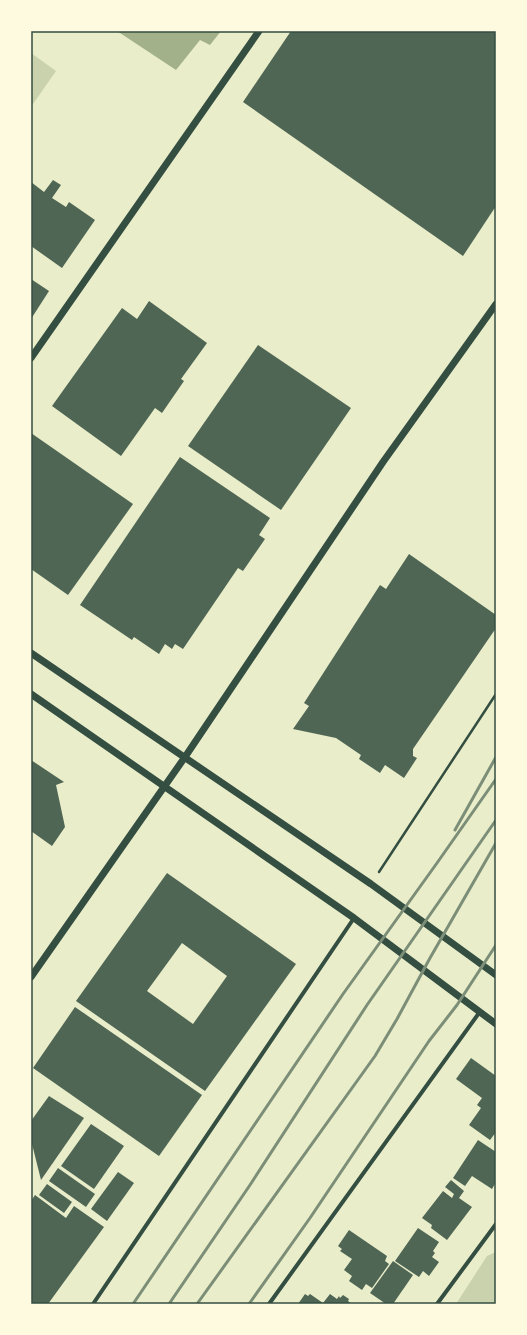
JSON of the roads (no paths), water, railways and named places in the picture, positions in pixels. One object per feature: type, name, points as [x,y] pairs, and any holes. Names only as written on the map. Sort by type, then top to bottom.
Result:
[{"type":"street","points":[[31,358],[259,31]]},
{"type":"street","points":[[31,977],[185,757],[383,462],[496,304]]},
{"type":"street","points":[[31,653],[371,884],[496,975]]},
{"type":"street","points":[[31,694],[354,918],[479,1013],[496,1024]]},
{"type":"street","points":[[93,1304],[354,918]]},
{"type":"street","points":[[270,1304],[479,1013]]},
{"type":"street","points":[[438,1304],[496,1224]]},
{"type":"railway","points":[[455,830],[496,757]]},
{"type":"railway","points":[[133,1304],[343,994],[496,779]]},
{"type":"railway","points":[[169,1304],[250,1185],[367,1005],[496,820]]},
{"type":"railway","points":[[197,1304],[375,1056],[496,843]]},
{"type":"railway","points":[[249,1304],[310,1218],[429,1041],[457,1005],[496,945]]}]
